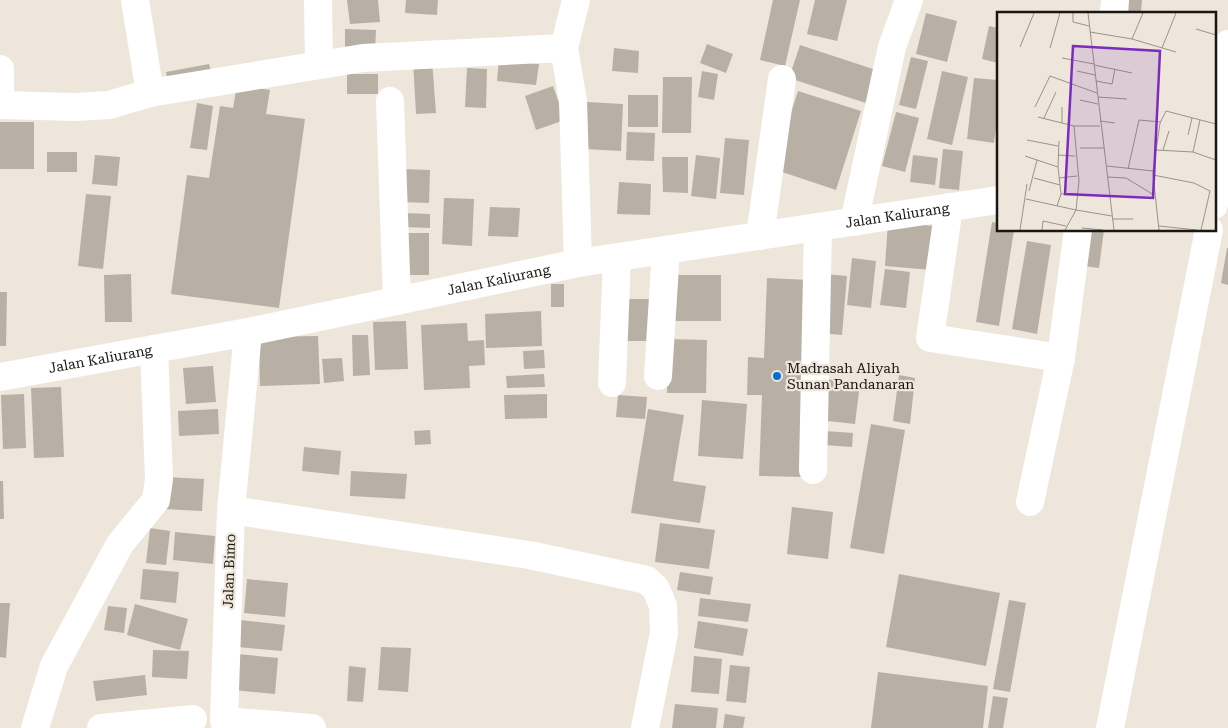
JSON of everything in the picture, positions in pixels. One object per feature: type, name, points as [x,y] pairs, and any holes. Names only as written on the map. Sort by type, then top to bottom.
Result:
[{"type":"street","points":[[135,0],[150,93]]},
{"type":"street","points":[[318,0],[319,65]]},
{"type":"street","points":[[576,0],[564,48],[573,101],[578,263]]},
{"type":"street","points":[[854,222],[892,47],[909,0]]},
{"type":"street","points":[[1216,194],[1222,163],[1228,44]]},
{"type":"street","points":[[0,69],[0,105],[75,107],[109,105],[150,93],[363,58],[564,48]]},
{"type":"street","points":[[760,236],[782,79]]},
{"type":"street","points":[[390,101],[397,301]]},
{"type":"street","name":"Jalan Kaliurang","points":[[0,377],[248,332],[578,263],[997,200]]},
{"type":"street","points":[[950,207],[930,338],[1061,358]]},
{"type":"street","points":[[813,470],[818,227]]},
{"type":"street","points":[[1030,502],[1061,358],[1078,231]]},
{"type":"street","points":[[1110,728],[1209,231]]},
{"type":"street","points":[[658,376],[666,250]]},
{"type":"street","points":[[612,383],[617,258]]},
{"type":"street","name":"Jalan Bimo","points":[[224,721],[231,510],[248,332]]},
{"type":"street","points":[[35,728],[54,666],[120,544],[156,500],[159,479],[154,349]]},
{"type":"street","points":[[231,510],[529,555],[648,580],[656,589],[663,606],[664,633],[645,728]]},
{"type":"street","points":[[101,728],[224,721],[312,728]]},
{"type":"building","points":[[347,0],[378,0],[380,22],[350,24]]},
{"type":"building","points":[[406,0],[438,0],[437,15],[405,13]]},
{"type":"building","points":[[773,0],[800,0],[785,66],[760,60]]},
{"type":"building","points":[[815,0],[847,0],[837,41],[807,34]]},
{"type":"building","points":[[1128,0],[1142,0],[1141,12],[1127,11]]},
{"type":"building","points":[[926,13],[957,21],[947,62],[916,54]]},
{"type":"building","points":[[989,26],[997,28],[997,63],[982,59]]},
{"type":"building","points":[[345,29],[376,30],[375,52],[345,52]]},
{"type":"building","points":[[707,44],[733,54],[726,73],[700,63]]},
{"type":"building","points":[[800,45],[882,72],[872,105],[789,78]]},
{"type":"building","points":[[614,48],[639,51],[638,73],[612,71]]},
{"type":"building","points":[[911,57],[928,61],[916,109],[899,105]]},
{"type":"building","points":[[499,59],[539,64],[536,85],[497,81]]},
{"type":"building","points":[[432,60],[436,113],[416,114],[413,61]]},
{"type":"building","points":[[209,64],[212,75],[168,84],[166,72]]},
{"type":"building","points":[[467,68],[487,69],[486,108],[465,107]]},
{"type":"building","points":[[702,71],[718,74],[714,100],[698,97]]},
{"type":"building","points":[[942,71],[968,77],[952,145],[927,139]]},
{"type":"building","points":[[347,74],[378,74],[378,94],[347,94]]},
{"type":"building","points":[[663,77],[692,77],[691,133],[662,133]]},
{"type":"building","points":[[974,78],[997,80],[997,120],[994,143],[967,139]]},
{"type":"building","points":[[237,85],[270,90],[266,114],[305,119],[279,308],[171,294],[187,175],[209,178],[220,106],[233,108]]},
{"type":"building","points":[[553,86],[565,120],[536,130],[525,96]]},
{"type":"building","points":[[798,91],[861,111],[836,190],[773,169]]},
{"type":"building","points":[[628,95],[658,95],[658,127],[628,127]]},
{"type":"building","points":[[587,102],[623,104],[621,151],[585,149]]},
{"type":"building","points":[[197,103],[213,106],[207,150],[190,148]]},
{"type":"building","points":[[896,112],[919,118],[905,172],[882,166]]},
{"type":"building","points":[[0,122],[34,122],[34,169],[0,169]]},
{"type":"building","points":[[627,132],[655,133],[654,161],[626,160]]},
{"type":"building","points":[[725,138],[749,140],[744,195],[720,193]]},
{"type":"building","points":[[943,149],[963,151],[959,190],[939,188]]},
{"type":"building","points":[[47,152],[77,152],[77,172],[47,172]]},
{"type":"building","points":[[95,155],[120,157],[117,186],[92,184]]},
{"type":"building","points":[[696,155],[720,158],[716,199],[691,196]]},
{"type":"building","points":[[913,155],[938,158],[935,185],[910,182]]},
{"type":"building","points":[[662,157],[688,157],[688,193],[663,192]]},
{"type":"building","points":[[401,169],[430,170],[429,203],[401,202]]},
{"type":"building","points":[[619,182],[651,184],[650,215],[617,214]]},
{"type":"building","points":[[86,194],[111,196],[103,269],[78,266]]},
{"type":"building","points":[[444,198],[474,199],[472,246],[442,244]]},
{"type":"building","points":[[490,207],[520,208],[518,237],[488,236]]},
{"type":"building","points":[[403,213],[430,214],[430,228],[403,227]]},
{"type":"building","points":[[888,222],[935,226],[932,270],[885,266]]},
{"type":"building","points":[[992,222],[997,223],[997,231],[1014,231],[999,326],[976,322]]},
{"type":"building","points":[[1080,231],[1104,231],[1099,268],[1076,265]]},
{"type":"building","points":[[400,233],[429,233],[429,275],[401,275]]},
{"type":"building","points":[[1027,241],[1051,245],[1037,334],[1012,329]]},
{"type":"building","points":[[1228,248],[1228,285],[1221,283]]},
{"type":"building","points":[[852,258],[876,261],[871,308],[847,305]]},
{"type":"building","points":[[885,269],[910,272],[906,308],[880,305]]},
{"type":"building","points":[[131,274],[132,322],[105,322],[104,275]]},
{"type":"building","points":[[824,274],[847,276],[842,335],[819,333]]},
{"type":"building","points":[[667,275],[721,275],[721,321],[668,321]]},
{"type":"building","name":"Madrasah Aliyah Sunan Pandanaran","points":[[767,278],[810,280],[802,477],[759,476],[762,395],[747,395],[748,357],[764,358]]},
{"type":"building","points":[[551,284],[564,284],[564,307],[551,307]]},
{"type":"building","points":[[0,292],[7,292],[6,346],[0,346]]},
{"type":"building","points":[[620,299],[658,299],[658,341],[620,341]]},
{"type":"building","points":[[541,311],[542,346],[486,348],[485,314]]},
{"type":"building","points":[[406,321],[408,369],[375,370],[373,322]]},
{"type":"building","points":[[467,323],[468,341],[484,340],[485,365],[469,366],[470,388],[424,390],[421,325]]},
{"type":"building","points":[[352,335],[368,335],[370,375],[353,376]]},
{"type":"building","points":[[318,336],[320,384],[260,386],[259,337]]},
{"type":"building","points":[[668,339],[707,340],[706,393],[667,393]]},
{"type":"building","points":[[544,350],[545,368],[524,369],[523,351]]},
{"type":"building","points":[[342,358],[344,381],[324,383],[322,359]]},
{"type":"building","points":[[213,366],[216,402],[186,404],[183,368]]},
{"type":"building","points":[[544,374],[545,387],[507,388],[506,376]]},
{"type":"building","points":[[899,375],[915,378],[910,424],[893,421]]},
{"type":"building","points":[[824,379],[860,383],[855,424],[819,420]]},
{"type":"building","points":[[61,387],[64,457],[34,458],[31,388]]},
{"type":"building","points":[[24,394],[26,448],[3,449],[1,395]]},
{"type":"building","points":[[547,394],[547,418],[505,419],[504,395]]},
{"type":"building","points":[[618,395],[647,397],[645,419],[616,417]]},
{"type":"building","points":[[702,400],[747,404],[743,459],[698,456]]},
{"type":"building","points":[[218,409],[219,434],[179,436],[178,411]]},
{"type":"building","points":[[648,409],[684,415],[673,481],[706,486],[700,523],[631,513]]},
{"type":"building","points":[[871,424],[905,430],[884,554],[850,548]]},
{"type":"building","points":[[430,430],[431,444],[415,445],[414,431]]},
{"type":"building","points":[[825,431],[853,433],[852,447],[824,445]]},
{"type":"building","points":[[304,447],[341,451],[339,475],[302,471]]},
{"type":"building","points":[[351,471],[407,474],[405,499],[350,496]]},
{"type":"building","points":[[165,477],[204,479],[202,511],[163,509]]},
{"type":"building","points":[[0,481],[3,481],[4,519],[0,519]]},
{"type":"building","points":[[792,507],[833,512],[828,559],[787,554]]},
{"type":"building","points":[[660,523],[715,530],[709,569],[655,562]]},
{"type":"building","points":[[150,528],[170,531],[166,565],[146,563]]},
{"type":"building","points":[[175,532],[215,536],[213,564],[173,560]]},
{"type":"building","points":[[143,569],[179,572],[176,603],[140,599]]},
{"type":"building","points":[[680,572],[713,577],[710,595],[677,590]]},
{"type":"building","points":[[899,574],[1000,593],[986,666],[886,647]]},
{"type":"building","points":[[247,579],[288,583],[285,617],[244,613]]},
{"type":"building","points":[[700,598],[751,604],[748,622],[698,616]]},
{"type":"building","points":[[1009,600],[1026,603],[1010,692],[993,689]]},
{"type":"building","points":[[0,603],[10,603],[6,658],[0,657]]},
{"type":"building","points":[[135,604],[188,619],[180,650],[127,635]]},
{"type":"building","points":[[108,606],[127,608],[124,633],[104,630]]},
{"type":"building","points":[[240,620],[285,625],[282,651],[238,647]]},
{"type":"building","points":[[698,621],[748,629],[743,656],[694,648]]},
{"type":"building","points":[[381,647],[411,648],[408,692],[378,690]]},
{"type":"building","points":[[153,650],[189,651],[187,679],[152,677]]},
{"type":"building","points":[[237,654],[278,658],[275,694],[233,690]]},
{"type":"building","points":[[694,656],[722,659],[719,694],[691,692]]},
{"type":"building","points":[[730,665],[750,667],[746,703],[726,701]]},
{"type":"building","points":[[349,666],[366,668],[363,702],[347,701]]},
{"type":"building","points":[[878,672],[988,686],[983,728],[871,728]]},
{"type":"building","points":[[145,675],[147,695],[96,701],[93,681]]},
{"type":"building","points":[[993,696],[1008,698],[1003,728],[988,728]]},
{"type":"building","points":[[675,704],[718,708],[716,728],[672,728]]},
{"type":"building","points":[[725,714],[745,717],[743,728],[723,728]]},
{"type":"place","name":"Madrasah Aliyah Sunan Pandanaran","points":[[777,376]]}]
